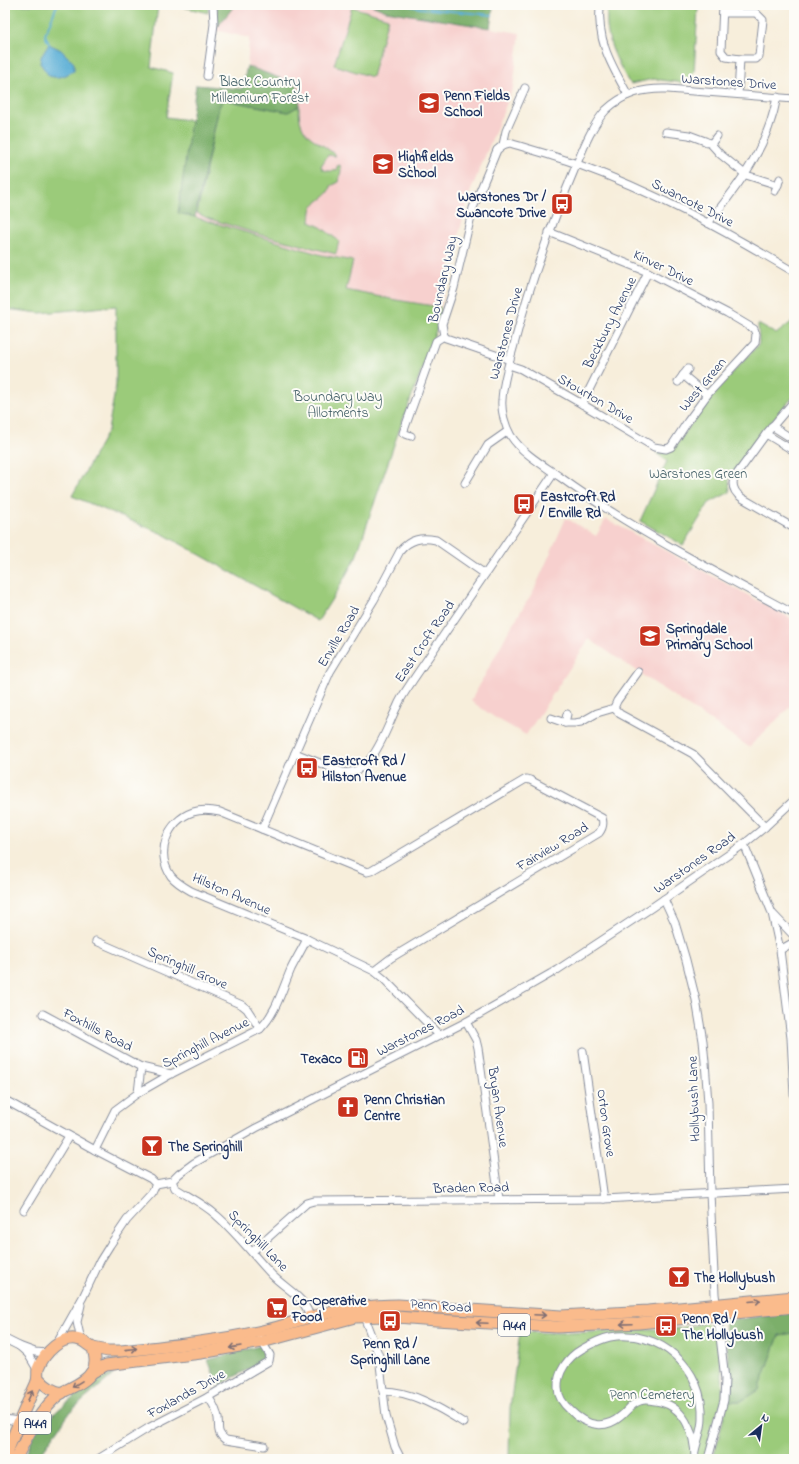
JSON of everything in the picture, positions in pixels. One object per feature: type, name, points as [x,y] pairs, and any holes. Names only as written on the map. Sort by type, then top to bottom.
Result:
[{"type":"highway","name":"Penn Road","points":[[91,1373],[106,1365],[120,1362],[201,1353],[262,1342],[355,1317],[364,1316],[557,1327],[639,1323],[794,1297]]},
{"type":"highway","name":"Penn Road","points":[[93,1348],[108,1351],[128,1350],[217,1339],[255,1332],[310,1317],[354,1308],[378,1305],[398,1305],[561,1316],[648,1311],[794,1307]]},
{"type":"highway","points":[[72,1339],[81,1340],[93,1348],[95,1364],[91,1373],[85,1379],[62,1393],[56,1392],[48,1387],[38,1375],[52,1349],[72,1339]]},
{"type":"highway","name":"A449","points":[[5,1457],[18,1421],[38,1375]]},
{"type":"highway","name":"A449","points":[[16,1459],[23,1442],[47,1406],[62,1393]]},
{"type":"street","points":[[207,76],[214,24],[213,5]]},
{"type":"street","points":[[600,5],[599,18],[601,36],[609,60],[628,95]]},
{"type":"street","points":[[723,5],[721,51],[726,57],[756,59],[759,56],[763,20],[756,13],[723,13]]},
{"type":"street","points":[[738,94],[740,59]]},
{"type":"street","name":"Boundary Way","points":[[411,436],[403,433],[436,341],[444,336],[442,324],[454,288],[473,208],[497,150],[503,145],[506,131],[525,88]]},
{"type":"street","name":"Warstones Drive","points":[[794,98],[659,89],[640,90],[615,103],[601,117],[595,126],[577,164],[549,232],[528,295],[509,363],[502,401],[508,431],[512,437],[524,450],[554,473],[588,497],[639,528],[794,614]]},
{"type":"street","points":[[708,223],[746,175],[766,136],[777,97]]},
{"type":"street","points":[[666,132],[689,135],[711,144],[720,154],[746,175],[778,185]]},
{"type":"street","points":[[711,144],[717,136]]},
{"type":"street","name":"Swancote Drive","points":[[503,145],[510,143],[577,164],[647,192],[708,223],[794,272]]},
{"type":"street","name":"Kinver Drive","points":[[549,232],[648,272],[744,322],[754,329],[756,339]]},
{"type":"street","name":"Beckbury Avenue","points":[[582,404],[648,272]]},
{"type":"street","name":"Stourton Drive","points":[[444,336],[521,369],[654,447],[666,449],[670,447]]},
{"type":"street","name":"West Green","points":[[670,447],[707,395],[752,348],[756,339]]},
{"type":"street","points":[[678,382],[688,368]]},
{"type":"street","points":[[683,375],[707,395]]},
{"type":"street","points":[[794,401],[772,426],[734,478],[732,483],[736,494],[794,528]]},
{"type":"street","points":[[772,426],[794,440]]},
{"type":"street","points":[[465,483],[488,445],[508,431]]},
{"type":"street","points":[[766,434],[794,451]]},
{"type":"street","name":"East Croft Road","points":[[296,753],[342,772],[348,773],[361,769],[366,765],[375,751],[398,704],[554,473]]},
{"type":"street","name":"Enville Road","points":[[262,829],[330,672],[374,600],[404,546],[418,538],[436,540],[485,574]]},
{"type":"street","points":[[614,708],[617,701],[638,672]]},
{"type":"street","points":[[551,718],[565,723],[575,724],[597,713],[614,708]]},
{"type":"street","points":[[614,708],[620,714],[693,754],[766,827]]},
{"type":"street","points":[[565,723],[567,714]]},
{"type":"street","name":"Fairview Road","points":[[363,872],[371,871],[526,779],[602,818],[603,824],[599,833],[391,958],[374,971]]},
{"type":"street","name":"Warstones Road","points":[[172,1181],[189,1166],[256,1128],[466,1022],[557,970],[744,844],[766,827],[794,800]]},
{"type":"street","name":"Hilston Avenue","points":[[363,872],[262,829],[220,812],[210,810],[193,812],[180,820],[169,831],[163,858],[172,876],[191,891],[307,939],[374,971],[384,979],[439,1035]]},
{"type":"street","points":[[744,844],[772,913],[780,950],[791,1038],[794,1094]]},
{"type":"street","name":"Hollybush Lane","points":[[664,899],[675,923],[696,1000],[703,1042],[708,1103],[710,1194],[716,1310],[725,1379],[724,1400],[708,1459]]},
{"type":"street","points":[[772,913],[794,936]]},
{"type":"street","name":"Springhill Avenue","points":[[95,1150],[115,1110],[138,1093],[171,1074],[260,1029],[270,1019],[292,967],[307,939]]},
{"type":"street","name":"Springhill Grove","points":[[96,941],[242,1006],[247,1009],[260,1029]]},
{"type":"street","points":[[780,950],[794,942]]},
{"type":"street","name":"Foxhills Road","points":[[43,1014],[141,1067],[171,1074]]},
{"type":"street","name":"Bryan Avenue","points":[[466,1022],[476,1040],[478,1048],[499,1200]]},
{"type":"street","name":"Orton Grove","points":[[583,1051],[604,1199]]},
{"type":"street","points":[[138,1093],[141,1067]]},
{"type":"street","points":[[5,1100],[69,1136],[151,1179],[156,1184]]},
{"type":"street","points":[[24,1210],[69,1136]]},
{"type":"street","points":[[156,1184],[172,1181]]},
{"type":"street","name":"Springhill Lane","points":[[172,1181],[175,1188],[215,1214],[274,1277],[299,1296],[307,1307],[313,1329]]},
{"type":"street","points":[[5,1339],[35,1352],[52,1349],[83,1297],[110,1245],[127,1220],[152,1193],[156,1184]]},
{"type":"street","name":"Braden Road","points":[[252,1252],[308,1203],[314,1202],[604,1199],[794,1189]]},
{"type":"street","points":[[81,1340],[77,1322],[83,1297]]},
{"type":"street","points":[[364,1316],[379,1356],[389,1426],[395,1447],[401,1459]]},
{"type":"street","points":[[255,1332],[262,1342]]},
{"type":"street","points":[[624,1336],[640,1338],[650,1341],[670,1351],[678,1357],[692,1374],[701,1397],[702,1420],[695,1455],[691,1430],[678,1411],[666,1403],[652,1400],[638,1401],[615,1420],[598,1426],[588,1424],[574,1415],[567,1408],[559,1394],[558,1388],[560,1375],[567,1361],[584,1347],[610,1337],[624,1336]]},
{"type":"street","name":"Foxlands Drive","points":[[98,1459],[150,1427],[208,1397],[269,1361],[270,1354],[262,1342]]},
{"type":"street","points":[[19,1346],[28,1354],[38,1375]]},
{"type":"street","points":[[383,1391],[398,1392],[415,1398],[440,1409],[464,1423]]},
{"type":"street","points":[[208,1397],[218,1416],[218,1429],[222,1437],[226,1440],[264,1446]]},
{"type":"street","points":[[5,1419],[18,1421]]},
{"type":"shaded area","points":[[235,5],[371,5],[386,11],[520,33],[513,88],[469,195],[440,307],[345,290],[353,261],[322,255],[181,213],[246,89],[249,38],[215,30]]},
{"type":"shaded area","name":"Springdale Primary School","points":[[566,518],[596,536],[606,519],[794,620],[794,703],[749,747],[589,639],[526,735],[494,717],[471,701],[508,632],[534,590]]},
{"type":"green space","name":"Boundary Way Allotments","points":[[5,5],[158,5],[151,67],[173,73],[166,117],[196,121],[181,213],[322,255],[353,261],[346,290],[440,307],[441,317],[397,436],[356,557],[318,621],[163,534],[72,496],[108,430],[116,385],[116,306],[40,313],[5,309]]},
{"type":"green space","points":[[175,5],[208,5],[208,13]]},
{"type":"green space","points":[[217,5],[235,5],[215,30]]},
{"type":"green space","points":[[371,5],[491,5],[493,8],[490,28],[386,11]]},
{"type":"green space","points":[[608,5],[634,5],[650,13],[655,11],[659,5],[663,5],[669,9],[671,5],[692,5],[698,9],[694,72],[684,83],[653,79],[631,84],[618,62],[608,35]]},
{"type":"green space","points":[[352,7],[388,18],[372,77],[334,65]]},
{"type":"green space","name":"Black Country Millennium Forest","points":[[247,66],[296,84],[301,93],[299,106],[288,112],[225,100],[222,102],[219,107],[195,217],[178,213],[196,85],[242,89]]},
{"type":"green space","points":[[225,100],[288,112],[299,106],[300,117],[305,132],[336,156],[328,155],[321,166],[322,169],[331,171],[337,170],[337,166],[340,165],[341,170],[339,182],[331,186],[328,193],[314,205],[311,210],[310,222],[321,227],[339,241],[336,254],[258,234],[207,218],[197,213],[219,107]]},
{"type":"green space","name":"Warstones Green","points":[[794,320],[794,396],[767,426],[729,478],[730,492],[709,503],[683,545],[640,521],[667,461],[656,453],[673,450],[709,398],[759,344],[758,324],[776,334]]},
{"type":"green space","points":[[794,1312],[794,1333],[779,1335],[759,1390],[741,1401],[728,1401],[729,1373],[725,1321]]},
{"type":"green space","name":"Penn Cemetery","points":[[706,1323],[715,1328],[723,1382],[720,1407],[711,1428],[708,1459],[509,1459],[510,1408],[520,1332],[569,1333],[651,1329],[668,1330]]},
{"type":"green space","points":[[794,1333],[794,1459],[713,1459],[728,1401],[741,1401],[759,1390],[779,1335]]},
{"type":"green space","points":[[263,1345],[263,1361],[218,1386],[208,1360]]},
{"type":"green space","points":[[114,1374],[72,1410],[42,1452],[40,1459],[24,1459],[35,1432],[58,1410],[97,1379]]},
{"type":"water","points":[[49,44],[61,50],[74,63],[74,70],[62,76],[49,76],[40,63],[41,57]]},
{"type":"waterway","points":[[49,44],[45,35],[57,5]]},
{"type":"waterway","points":[[408,5],[420,8],[492,15]]},
{"type":"place","name":"Penn Fields School","points":[[429,103]]},
{"type":"place","name":"Highfields School","points":[[383,164]]},
{"type":"place","name":"Warstones Dr / Swancote Drive","points":[[562,204]]},
{"type":"place","name":"Eastcroft Rd / Enville Rd","points":[[524,504]]},
{"type":"place","name":"Springdale Primary School","points":[[650,636]]},
{"type":"place","name":"Eastcroft Rd / Hilston Avenue","points":[[307,768]]},
{"type":"place","name":"Texaco","points":[[358,1058]]},
{"type":"place","name":"Penn Christian Centre","points":[[348,1107]]},
{"type":"place","name":"The Springhill","points":[[152,1146]]},
{"type":"place","name":"The Hollybush","points":[[679,1277]]},
{"type":"place","name":"Co-Operative Food","points":[[277,1308]]},
{"type":"place","name":"Penn Rd / Springhill Lane","points":[[390,1321]]},
{"type":"place","name":"Penn Rd / The Hollybush","points":[[666,1326]]}]
